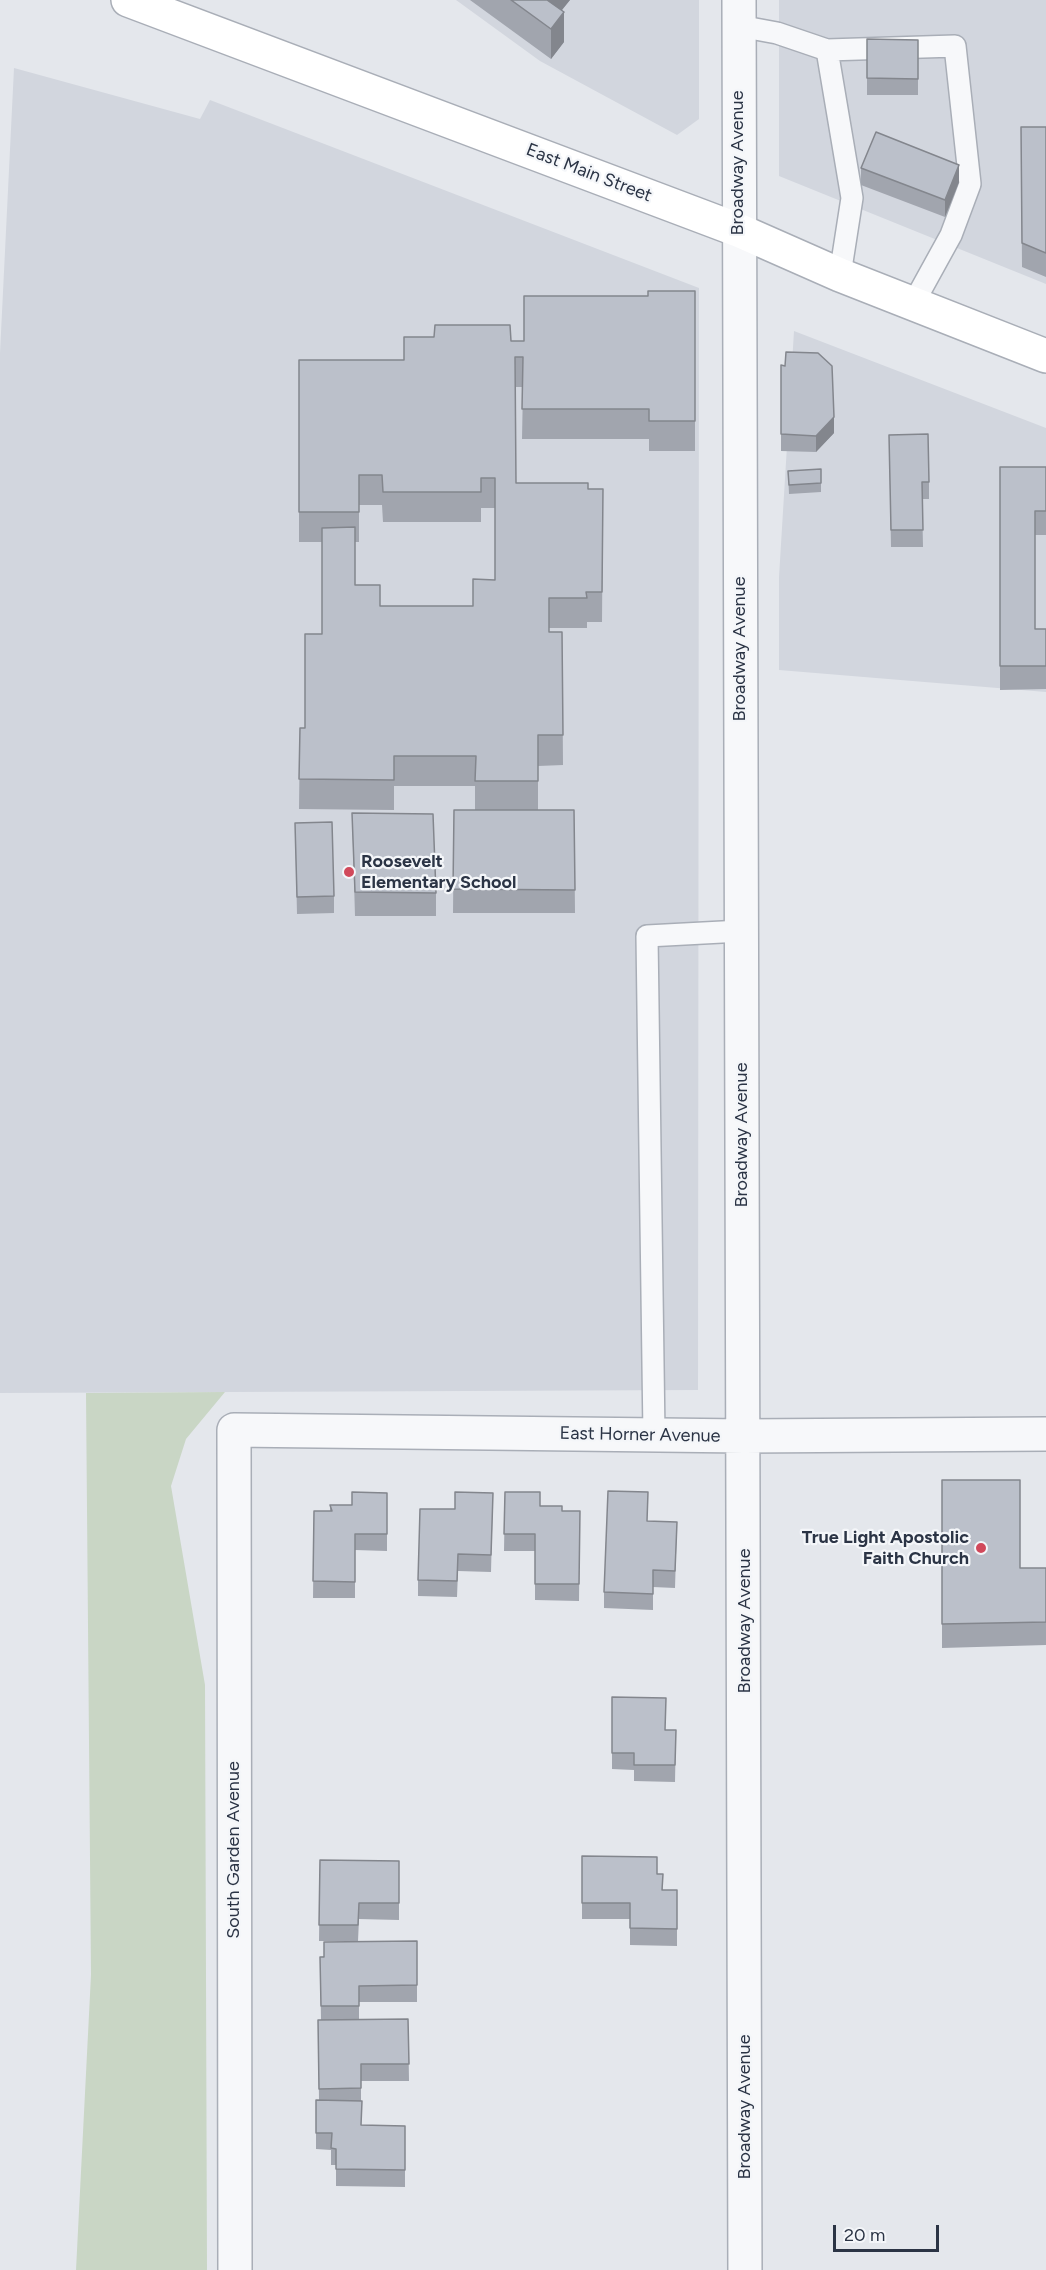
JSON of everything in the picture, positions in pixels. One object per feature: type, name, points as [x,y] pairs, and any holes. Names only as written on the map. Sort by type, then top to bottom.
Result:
[{"type":"main road","name":"East Main Street","points":[[128,0],[738,230],[840,275],[1046,356]]},
{"type":"street","name":"Broadway Avenue","points":[[739,13],[745,2270]]},
{"type":"street","name":"East Horner Avenue","points":[[234,1430],[744,1436],[1046,1434]]},
{"type":"street","name":"South Garden Avenue","points":[[234,1430],[235,2270]]},
{"type":"lane","points":[[739,13],[777,33],[827,50],[955,46],[970,184],[951,235],[913,304]]},
{"type":"lane","points":[[827,50],[852,198],[840,275]]},
{"type":"lane","points":[[654,1435],[647,936],[741,931]]},
{"type":"shaded area","points":[[456,0],[699,0],[699,119],[677,135],[540,61]]},
{"type":"shaded area","points":[[779,0],[1046,0],[1046,284],[779,176]]},
{"type":"shaded area","name":"Roosevelt Elementary School","points":[[14,68],[200,119],[210,100],[699,288],[698,1390],[0,1393],[0,353]]},
{"type":"shaded area","points":[[794,331],[1046,428],[1046,692],[779,670],[779,577]]},
{"type":"green space","points":[[225,1392],[186,1439],[171,1486],[205,1685],[207,2270],[76,2270],[91,1975],[86,1393]]},
{"type":"building","points":[[511,0],[547,0],[564,12],[551,29]]},
{"type":"building","points":[[867,39],[918,40],[918,79],[867,78]]},
{"type":"building","points":[[1021,127],[1046,127],[1046,253],[1022,243]]},
{"type":"building","points":[[876,132],[959,165],[945,200],[861,168]]},
{"type":"building","points":[[648,291],[695,291],[695,421],[649,421],[649,409],[522,409],[523,357],[515,357],[516,483],[588,483],[588,489],[603,489],[602,592],[586,592],[587,598],[549,598],[549,632],[562,632],[563,735],[538,735],[538,781],[475,781],[476,756],[394,756],[394,780],[299,779],[300,728],[305,728],[305,634],[322,634],[322,528],[355,527],[355,585],[380,585],[380,606],[473,606],[473,579],[495,580],[495,478],[481,478],[481,492],[383,492],[382,475],[359,475],[359,512],[299,512],[299,360],[404,360],[404,337],[434,337],[435,325],[510,325],[511,341],[524,341],[524,296],[648,296]]},
{"type":"building","points":[[786,352],[818,353],[832,366],[834,417],[816,436],[781,434],[781,365],[785,366]]},
{"type":"building","points":[[928,434],[929,482],[922,482],[923,530],[891,530],[889,435]]},
{"type":"building","points":[[1000,467],[1046,467],[1046,511],[1035,511],[1035,629],[1046,629],[1046,666],[1000,666]]},
{"type":"building","points":[[821,469],[821,483],[789,485],[788,471]]},
{"type":"building","points":[[454,810],[574,810],[575,890],[453,889]]},
{"type":"building","points":[[352,813],[433,814],[436,893],[355,892]]},
{"type":"building","points":[[332,822],[334,896],[297,897],[295,823]]},
{"type":"building","name":"True Light Apostolic Faith Church","points":[[942,1480],[1020,1480],[1020,1568],[1046,1568],[1046,1622],[942,1624]]},
{"type":"building","points":[[608,1491],[648,1492],[647,1521],[677,1522],[675,1571],[653,1570],[653,1594],[604,1592]]},
{"type":"building","points":[[352,1492],[387,1493],[387,1534],[355,1534],[355,1582],[313,1581],[314,1511],[332,1511],[330,1505],[352,1505]]},
{"type":"building","points":[[455,1492],[493,1493],[491,1555],[458,1554],[457,1581],[418,1580],[420,1509],[455,1509]]},
{"type":"building","points":[[505,1492],[540,1492],[540,1506],[562,1506],[562,1511],[580,1511],[579,1584],[535,1584],[535,1534],[504,1534]]},
{"type":"building","points":[[612,1697],[666,1698],[665,1730],[676,1730],[675,1765],[634,1765],[634,1753],[612,1753]]},
{"type":"building","points":[[582,1856],[657,1857],[657,1874],[663,1874],[662,1890],[677,1890],[677,1929],[630,1928],[630,1903],[582,1903]]},
{"type":"building","points":[[320,1860],[399,1861],[399,1903],[359,1903],[358,1925],[319,1925]]},
{"type":"building","points":[[417,1941],[417,1985],[359,1986],[359,2006],[321,2006],[320,1957],[324,1957],[324,1942]]},
{"type":"building","points":[[408,2019],[409,2064],[361,2064],[361,2088],[319,2089],[318,2020]]},
{"type":"building","points":[[316,2100],[362,2101],[361,2125],[405,2126],[405,2170],[336,2169],[336,2149],[331,2148],[332,2133],[316,2133]]},
{"type":"place","name":"Roosevelt Elementary School","points":[[349,872]]},
{"type":"place","name":"True Light Apostolic Faith Church","points":[[981,1548]]}]
